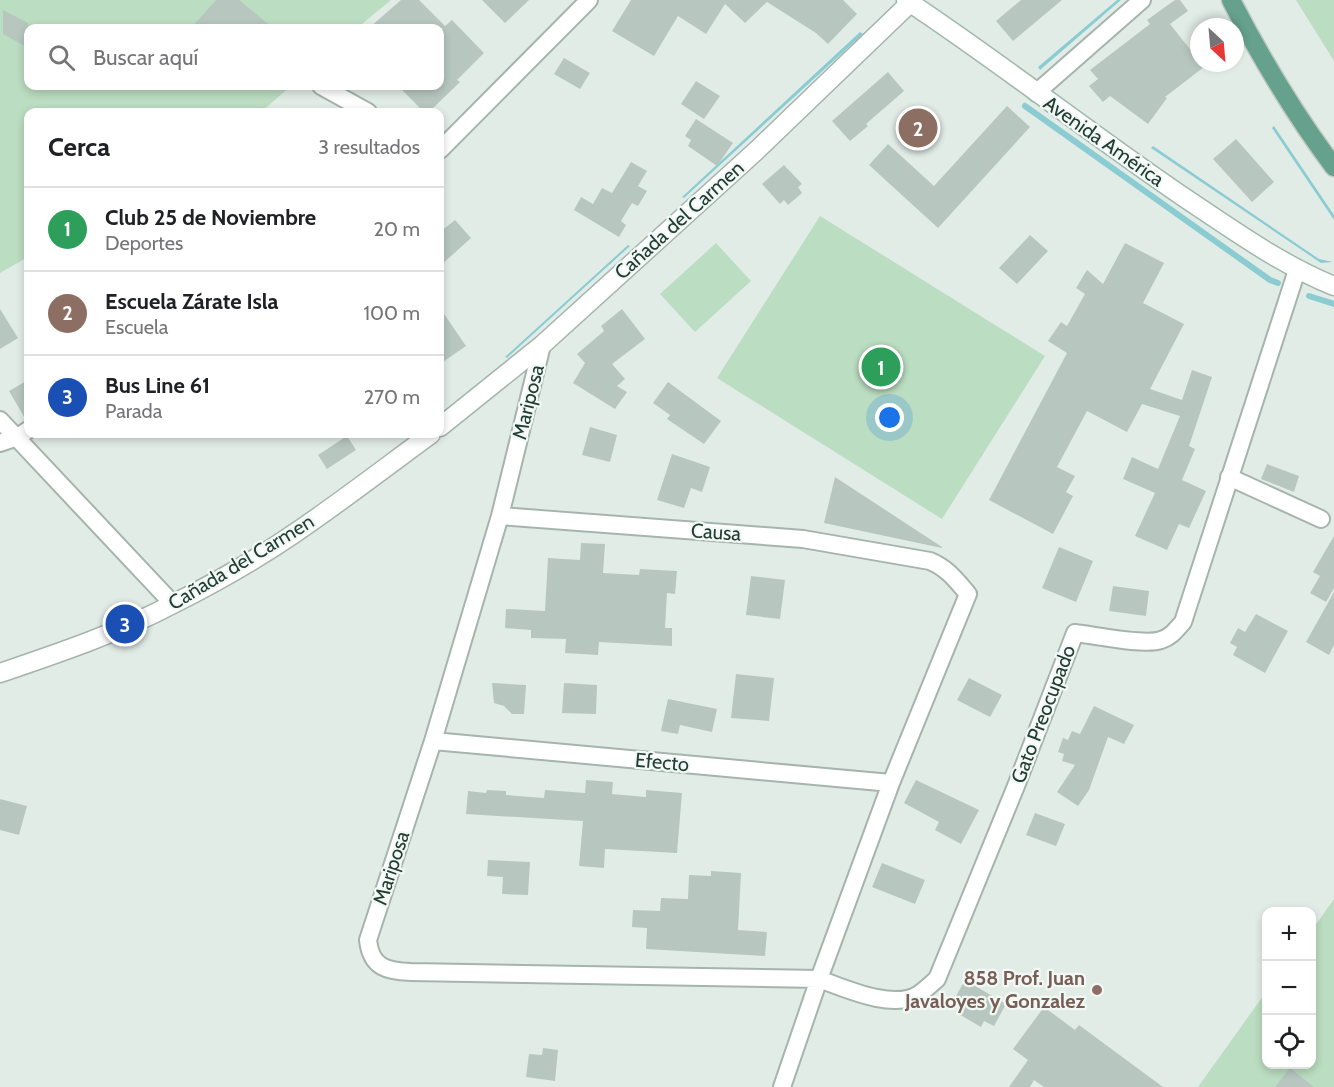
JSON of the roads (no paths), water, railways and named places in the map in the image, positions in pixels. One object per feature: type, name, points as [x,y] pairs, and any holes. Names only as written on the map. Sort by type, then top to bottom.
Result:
[{"type":"main road","points":[[1231,0],[1289,102],[1334,166]]},
{"type":"street","points":[[444,146],[589,0]]},
{"type":"street","points":[[1036,93],[1142,0]]},
{"type":"street","name":"Avenida América","points":[[908,1],[1165,184],[1301,273],[1334,286]]},
{"type":"street","name":"Cañada del Carmen","points":[[444,425],[542,345],[756,151],[908,1]]},
{"type":"street","points":[[328,90],[362,108]]},
{"type":"street","points":[[1301,273],[1334,275]]},
{"type":"street","name":"Gato Preocupado","points":[[819,979],[874,998],[905,999],[918,995],[937,979],[1016,786],[1075,633],[1159,641],[1173,634],[1183,622],[1229,477],[1301,273]]},
{"type":"street","name":"Mariposa","points":[[542,345],[500,516],[433,741],[368,940],[369,950],[381,966],[393,971],[819,979]]},
{"type":"street","points":[[0,420],[23,434]]},
{"type":"street","points":[[0,443],[23,434]]},
{"type":"street","points":[[27,438],[173,604]]},
{"type":"street","name":"Cañada del Carmen","points":[[0,673],[78,646],[128,626],[173,604],[294,534],[426,438]]},
{"type":"street","points":[[1229,477],[1321,519]]},
{"type":"street","name":"Causa","points":[[500,516],[803,539],[930,561],[942,566],[968,594],[891,783]]},
{"type":"street","name":"Efecto","points":[[433,741],[891,783]]},
{"type":"street","points":[[782,1087],[891,783]]},
{"type":"water","points":[[1117,0],[1121,0],[1040,70],[1038,67]]},
{"type":"water","points":[[860,32],[863,34],[684,198],[682,197]]},
{"type":"water","points":[[1274,126],[1334,215],[1334,220],[1272,128]]},
{"type":"water","points":[[1153,146],[1319,259],[1333,262],[1321,263],[1151,148]]},
{"type":"water","points":[[628,245],[630,246],[507,358],[505,357]]},
{"type":"waterway","points":[[1025,106],[1270,280],[1278,283]]},
{"type":"waterway","points":[[1309,296],[1334,304]]},
{"type":"place","name":"Escuela Zárate Isla","points":[[918,128]]},
{"type":"place","name":"Club 25 de Noviembre","points":[[881,367]]},
{"type":"place","name":"Bus Line 61","points":[[125,624]]},
{"type":"place","name":"858 Prof. Juan Javaloyes y Gonzalez","points":[[1097,990]]}]
